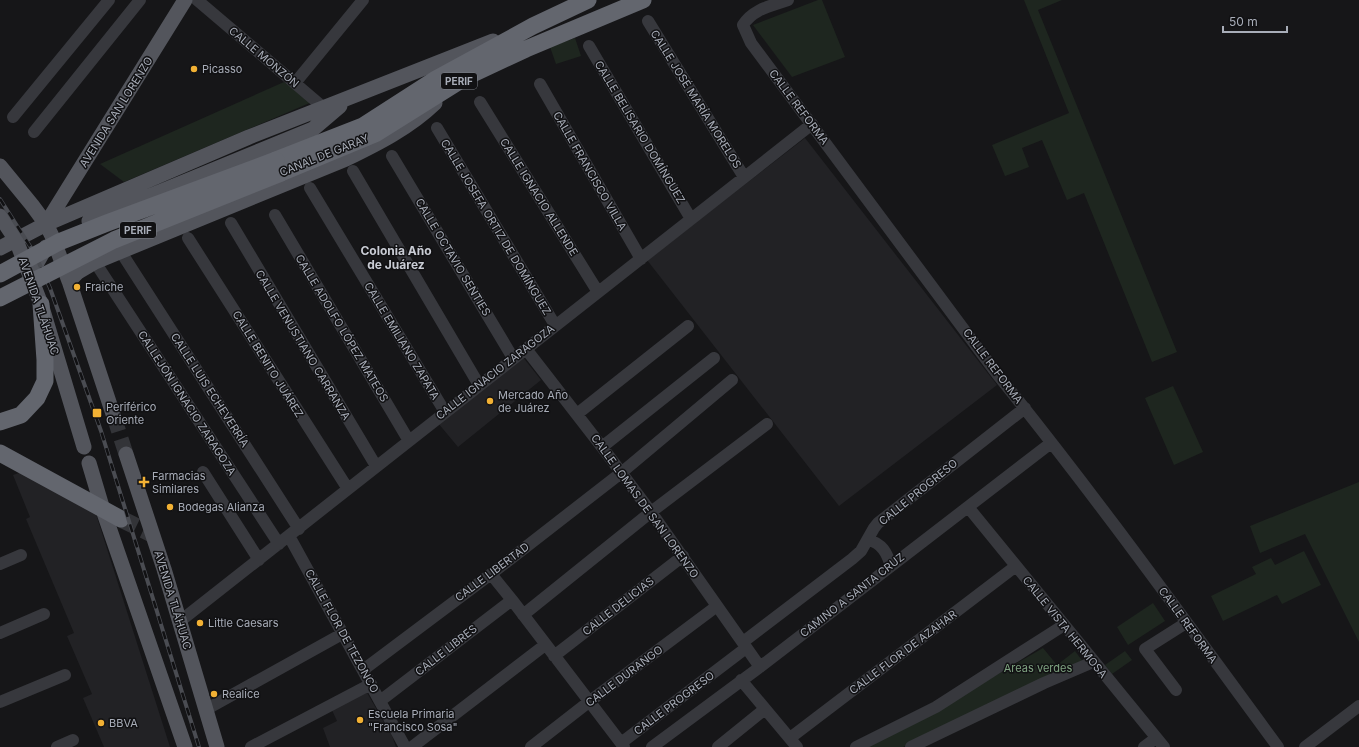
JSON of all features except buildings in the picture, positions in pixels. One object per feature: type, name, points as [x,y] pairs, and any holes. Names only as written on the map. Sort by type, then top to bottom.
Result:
[{"type":"highway","name":"CANAL DE GARAY","points":[[0,298],[114,240],[363,126],[436,79],[533,26],[588,0]]},
{"type":"highway","name":"CANAL DE GARAY","points":[[0,274],[66,239],[107,223],[375,134],[456,83],[526,49],[643,0]]},
{"type":"highway","points":[[0,422],[21,415],[37,398],[45,381],[41,304]]},
{"type":"highway","points":[[0,453],[121,519]]},
{"type":"main road","name":"AVENIDA SAN LORENZO","points":[[30,275],[49,230],[185,0]]},
{"type":"main road","name":"CANAL DE GARAY","points":[[0,248],[16,240],[49,230],[249,137],[326,112],[348,99],[533,26]]},
{"type":"main road","points":[[69,281],[78,272],[95,262],[372,147],[426,112],[456,83]]},
{"type":"main road","points":[[49,230],[116,210],[313,129],[326,112]]},
{"type":"main road","points":[[0,166],[28,200],[49,230],[69,281],[114,418]]},
{"type":"main road","points":[[116,210],[109,225],[112,237],[125,250]]},
{"type":"main road","name":"AVENIDA TLÁHUAC","points":[[0,216],[16,240],[41,304],[84,447]]},
{"type":"main road","name":"AVENIDA TLÁHUAC","points":[[126,454],[164,569],[217,747]]},
{"type":"main road","points":[[89,463],[103,510],[184,747]]},
{"type":"street","points":[[13,117],[109,0]]},
{"type":"street","points":[[34,132],[140,0]]},
{"type":"street","name":"CALLE MONZÓN","points":[[197,0],[295,83],[326,112]]},
{"type":"street","points":[[295,83],[363,0]]},
{"type":"street","name":"CALLE REFORMA","points":[[788,0],[756,12],[748,18],[743,25],[751,43],[997,374],[1025,408],[1278,747]]},
{"type":"street","name":"CALLE JOSÉ MARÍA MORELOS","points":[[648,21],[744,177]]},
{"type":"street","name":"CALLE BELISARIO DOMÍNGUEZ","points":[[588,46],[691,219]]},
{"type":"street","name":"CALLE FRANCISCO VILLA","points":[[540,84],[640,259]]},
{"type":"street","name":"CALLE IGNACIO ALLENDE","points":[[480,102],[598,292]]},
{"type":"street","name":"CALLE IGNACIO ZARAGOZA","points":[[179,622],[812,124]]},
{"type":"street","name":"CALLE JOSEFA ORTIZ DE DOMÍNGUEZ","points":[[437,128],[555,325]]},
{"type":"street","name":"CALLE OCTAVIO SENTIES","points":[[392,156],[514,358]]},
{"type":"street","points":[[354,171],[479,385]]},
{"type":"street","name":"CALLE EMILIANO ZAPATA","points":[[310,188],[445,412]]},
{"type":"street","name":"CALLE ADOLFO LÓPEZ MATEOS","points":[[275,216],[409,441]]},
{"type":"street","name":"CALLE VENUSTIANO CARRANZA","points":[[231,223],[376,466]]},
{"type":"street","name":"CALLE BENITO JUÁREZ","points":[[188,238],[348,489]]},
{"type":"street","name":"CALLE LUIS ECHEVERRÍA","points":[[125,250],[299,529]]},
{"type":"street","name":"CALLEJÓN IGNACIO ZARAGOZA","points":[[95,262],[279,544]]},
{"type":"street","points":[[577,414],[688,326]]},
{"type":"street","name":"CALLE LOMAS DE SAN LORENZO","points":[[526,349],[651,512],[760,667]]},
{"type":"street","points":[[602,447],[714,358]]},
{"type":"street","name":"CALLE LIBERTAD","points":[[363,670],[491,574],[621,473],[732,380]]},
{"type":"street","name":"CALLE PROGRESO","points":[[622,745],[852,559],[861,551],[878,523],[1025,408]]},
{"type":"street","points":[[523,615],[651,512],[767,424]]},
{"type":"street","name":"CAMINO A SANTA CRUZ","points":[[652,747],[760,667],[1051,443]]},
{"type":"street","points":[[203,472],[259,560]]},
{"type":"street","name":"CALLE VISTA HERMOSA","points":[[968,507],[1093,662],[1160,742]]},
{"type":"street","name":"CALLE FLOR DE TEZONCO","points":[[289,536],[405,747]]},
{"type":"street","points":[[868,540],[875,541],[883,547],[891,566]]},
{"type":"street","points":[[0,564],[21,555]]},
{"type":"street","name":"CALLE DELICIAS","points":[[554,656],[683,556]]},
{"type":"street","name":"CALLE FLOR DE AZAHAR","points":[[794,743],[1016,566]]},
{"type":"street","points":[[491,574],[590,701],[622,745]]},
{"type":"street","name":"CALLE LIBRES","points":[[380,700],[512,600]]},
{"type":"street","name":"CALLE DURANGO","points":[[531,747],[717,606]]},
{"type":"street","points":[[0,633],[44,614]]},
{"type":"street","points":[[1176,690],[1145,649],[1186,623]]},
{"type":"street","points":[[856,747],[936,707],[1064,625]]},
{"type":"street","points":[[205,710],[342,634]]},
{"type":"street","points":[[412,747],[545,645]]},
{"type":"street","points":[[911,747],[1044,683],[1093,662]]},
{"type":"street","points":[[0,702],[65,675]]},
{"type":"street","points":[[741,680],[794,743]]},
{"type":"street","points":[[251,747],[371,684]]},
{"type":"street","points":[[1305,747],[1359,706]]},
{"type":"street","points":[[718,747],[765,709]]},
{"type":"street","points":[[57,747],[73,740]]},
{"type":"street","points":[[1144,747],[1160,742]]},
{"type":"shaded area","points":[[805,138],[997,385],[839,506],[647,260]]},
{"type":"shaded area","name":"Mercado Año de Juárez","points":[[522,356],[541,380],[458,447],[438,423]]},
{"type":"shaded area","points":[[22,472],[95,511],[170,747],[104,747],[83,698],[92,694],[67,636],[74,633],[26,519],[30,517],[13,475]]},
{"type":"shaded area","name":"Escuela Primaria \"Francisco Sosa\"","points":[[366,691],[392,736],[396,747],[330,747],[323,728],[337,721],[331,708]]},
{"type":"green space","points":[[818,0],[822,0],[845,57],[792,77],[753,25]]},
{"type":"green space","points":[[1024,0],[1062,0],[1038,10],[1177,352],[1152,362],[1084,193],[1067,200],[1042,140],[1022,148],[1029,167],[1005,176],[992,145],[1069,113]]},
{"type":"green space","points":[[575,38],[581,56],[556,64],[550,47]]},
{"type":"green space","points":[[284,82],[312,102],[124,182],[100,164]]},
{"type":"green space","points":[[1173,386],[1203,452],[1174,465],[1145,398]]},
{"type":"green space","points":[[1359,482],[1359,642],[1305,534],[1260,553],[1250,526]]},
{"type":"green space","points":[[1304,551],[1321,585],[1282,604],[1277,595],[1223,621],[1211,596],[1256,574],[1252,567],[1271,558],[1275,565]]},
{"type":"green space","points":[[1153,603],[1165,621],[1128,645],[1117,627]]},
{"type":"green space","name":"Areas verdes","points":[[1043,648],[1057,665],[1075,651],[1084,663],[903,747],[864,747],[948,703]]},
{"type":"green space","points":[[1125,651],[1132,660],[1112,674],[1105,665]]},
{"type":"tunnel","points":[[114,417],[126,454]]},
{"type":"tunnel","points":[[121,519],[152,534]]},
{"type":"railway","points":[[0,199],[35,254],[50,288],[101,431],[199,747]]},
{"type":"place","name":"Picasso","points":[[194,69]]},
{"type":"place","name":"Fraiche","points":[[77,287]]},
{"type":"place","name":"Mercado Año de Juárez","points":[[490,401]]},
{"type":"place","name":"Periférico Oriente","points":[[97,413]]},
{"type":"place","name":"Farmacias Similares","points":[[144,482]]},
{"type":"place","name":"Bodegas Alianza","points":[[170,507]]},
{"type":"place","name":"Little Caesars","points":[[200,623]]},
{"type":"place","name":"Realice","points":[[214,694]]},
{"type":"place","name":"Escuela Primaria \"Francisco Sosa\"","points":[[360,720]]},
{"type":"place","name":"BBVA","points":[[101,723]]},
{"type":"district","name":"Colonia Año de Juárez","points":[[396,258]]}]
